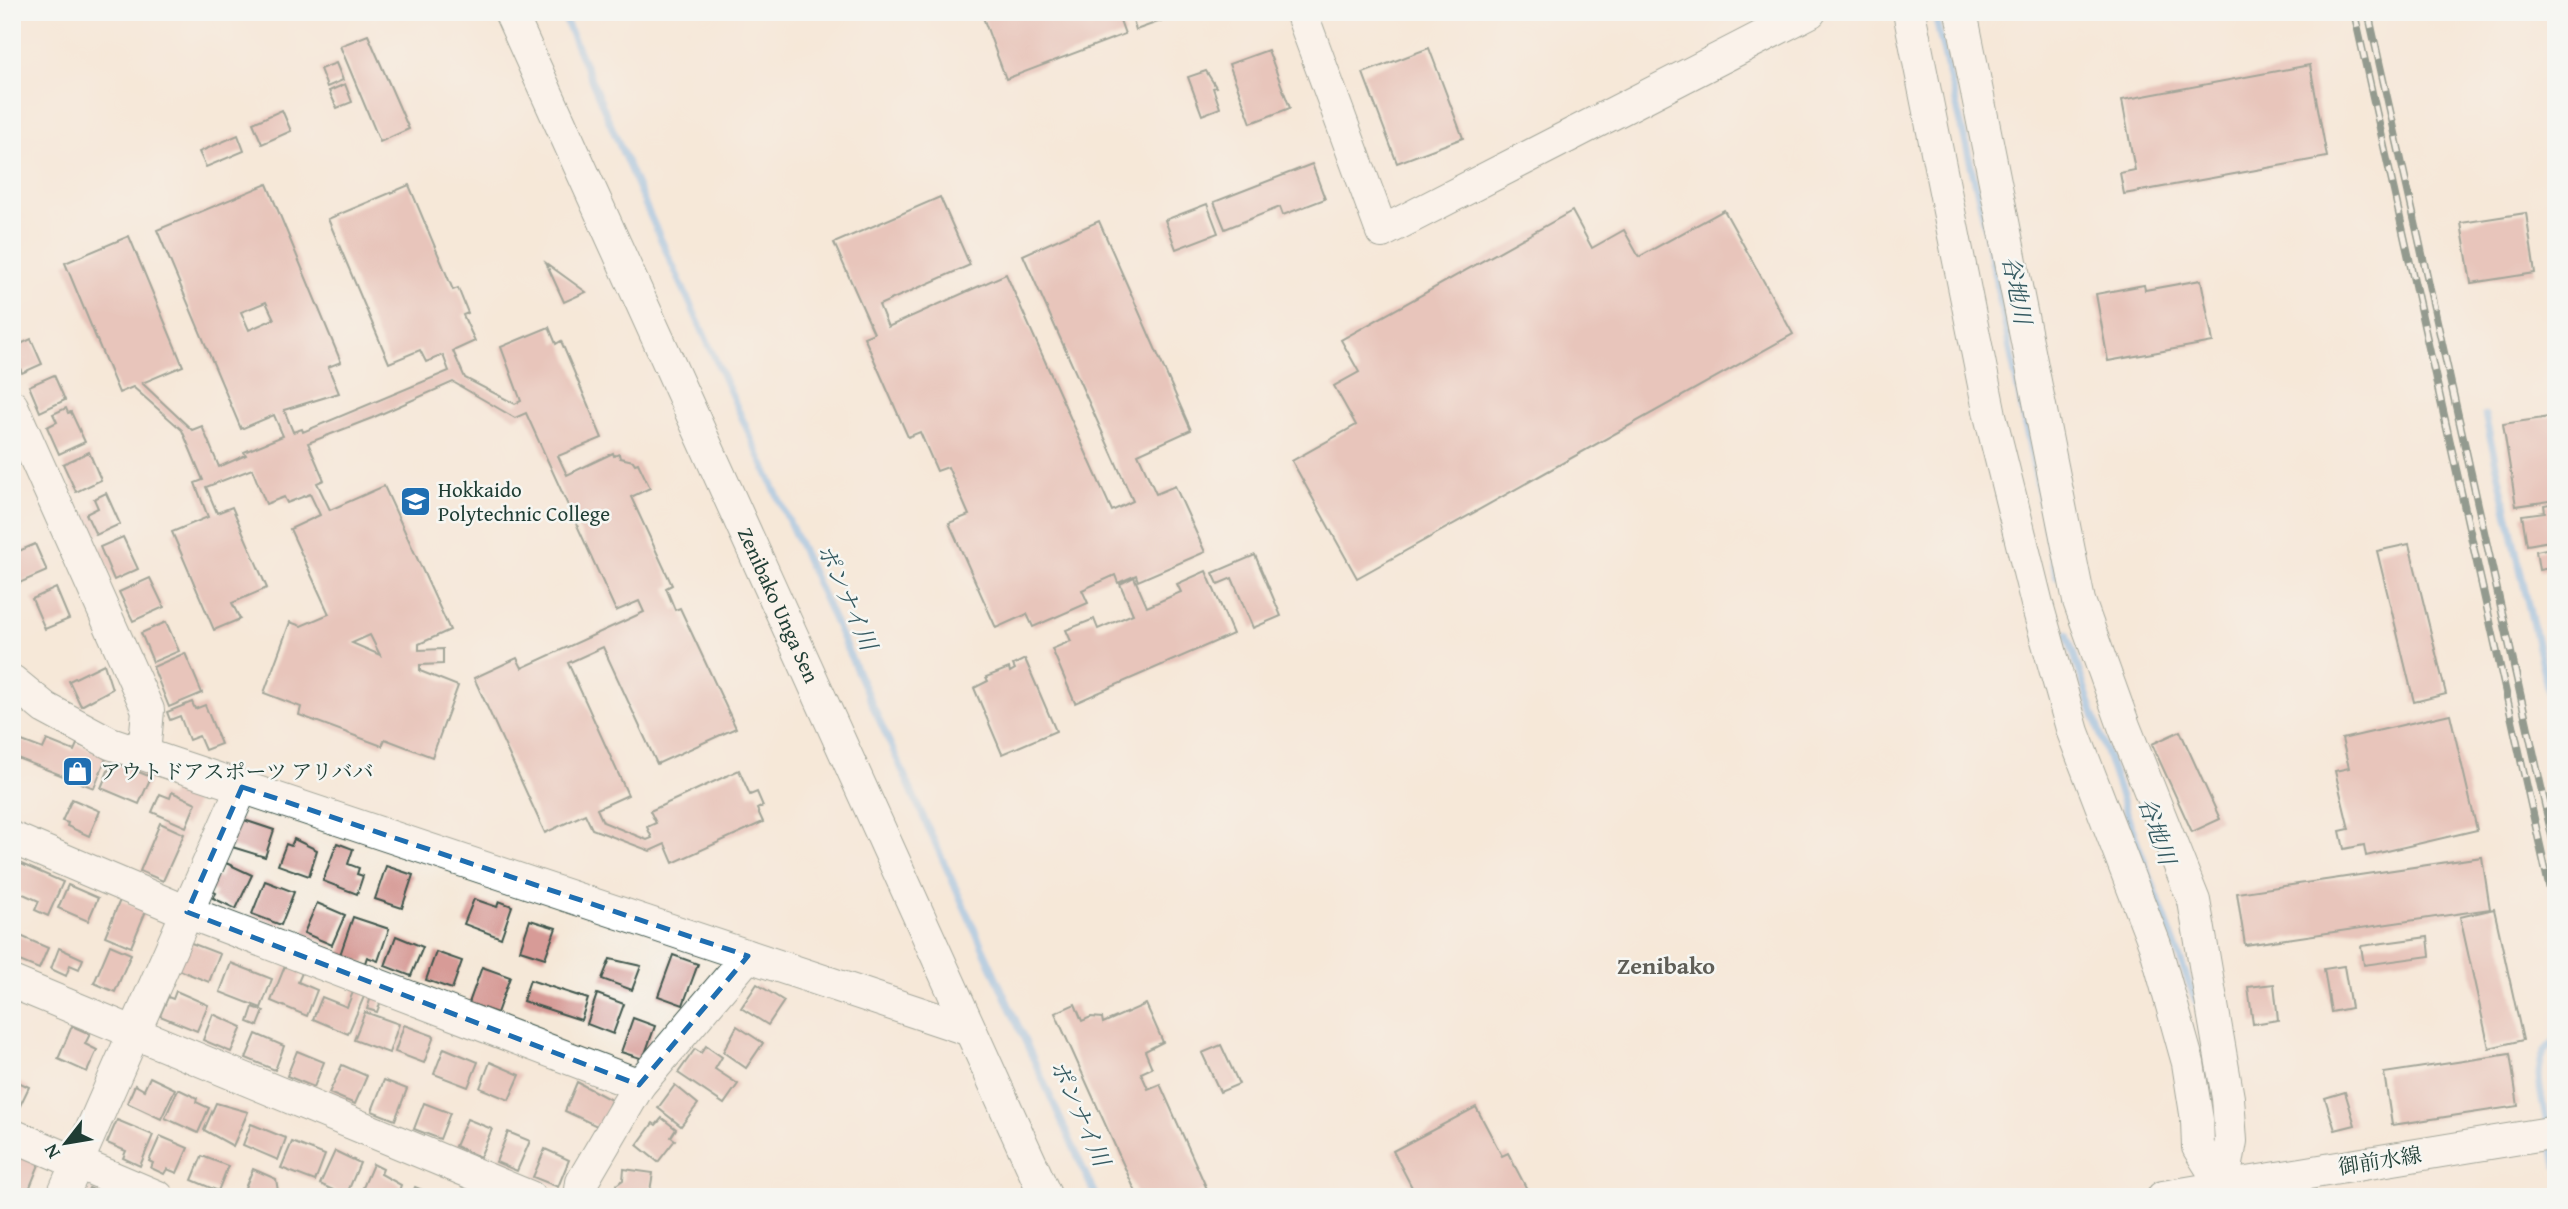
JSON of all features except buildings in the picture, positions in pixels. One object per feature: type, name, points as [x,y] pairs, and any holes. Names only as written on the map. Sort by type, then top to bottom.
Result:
[{"type":"street","name":"Zenibako Unga Sen","points":[[510,12],[1046,1197]]},
{"type":"street","points":[[1301,12],[1382,232],[1810,12]]},
{"type":"street","points":[[1909,12],[1990,415],[2038,608],[2073,732],[2155,945],[2188,1063],[2197,1120],[2198,1147],[2223,1187]]},
{"type":"street","points":[[1961,12],[2079,601],[2124,726],[2194,901],[2228,1098],[2231,1141],[2223,1187]]},
{"type":"street","points":[[12,406],[148,709],[144,754]]},
{"type":"street","points":[[2038,608],[2079,601]]},
{"type":"street","points":[[12,681],[45,708],[110,743],[970,1030]]},
{"type":"street","points":[[62,1197],[242,787]]},
{"type":"street","points":[[12,838],[187,912],[639,1085]]},
{"type":"street","points":[[580,1197],[582,1182],[639,1085],[748,956]]},
{"type":"street","points":[[12,982],[530,1197]]},
{"type":"street","name":"御前水線","points":[[2164,1197],[2223,1187],[2295,1186],[2550,1133]]},
{"type":"street","points":[[12,1135],[158,1197]]},
{"type":"highlighted area","points":[[242,787],[748,956],[639,1085],[187,912]]},
{"type":"waterway","name":"ポンナイ川","points":[[562,12],[648,211],[1096,1197]]},
{"type":"waterway","name":"谷地川","points":[[1934,12],[1981,207],[2056,576]]},
{"type":"waterway","points":[[2485,415],[2556,727]]},
{"type":"waterway","name":"谷地川","points":[[2067,634],[2125,809],[2196,1002]]},
{"type":"waterway","points":[[2548,1127],[2539,1080],[2540,1068],[2547,1048],[2556,1040]]},
{"type":"waterway","points":[[2551,1142],[2556,1165]]},
{"type":"railway","points":[[2354,12],[2556,917]]},
{"type":"railway","points":[[2368,12],[2556,854]]},
{"type":"place","name":"Hokkaido Polytechnic College","points":[[415,502]]},
{"type":"place","name":"アウトドアスポーツ アリババ","points":[[77,772]]},
{"type":"district","name":"Zenibako","points":[[1666,966]]}]
